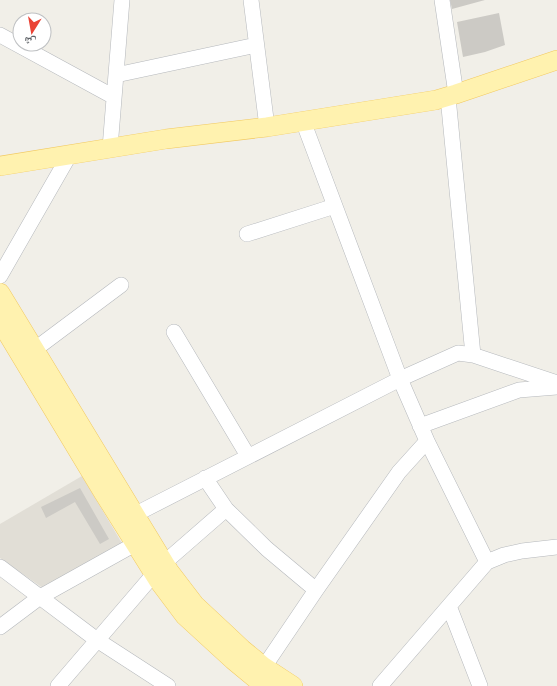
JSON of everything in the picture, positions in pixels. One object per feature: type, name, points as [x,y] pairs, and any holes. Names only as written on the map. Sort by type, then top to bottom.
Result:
[{"type":"main road","points":[[0,166],[166,138],[267,127],[436,100],[557,60]]},
{"type":"main road","points":[[1,305],[34,350],[134,515],[159,568],[185,616],[233,660],[266,686]]},
{"type":"main road","points":[[1,305],[98,485],[135,544],[195,605],[242,649],[293,686]]},
{"type":"street","points":[[110,148],[122,0]]},
{"type":"street","points":[[251,0],[267,127]]},
{"type":"street","points":[[442,0],[452,95],[473,355]]},
{"type":"street","points":[[0,35],[114,97]]},
{"type":"street","points":[[116,75],[256,44]]},
{"type":"street","points":[[303,121],[400,379],[427,441],[487,562]]},
{"type":"street","points":[[1,305],[70,154]]},
{"type":"street","points":[[246,234],[335,206]]},
{"type":"street","points":[[34,350],[121,285]]},
{"type":"street","points":[[174,332],[248,456]]},
{"type":"street","points":[[134,515],[400,379],[458,353],[473,355],[557,383]]},
{"type":"street","points":[[420,426],[519,390],[557,387]]},
{"type":"street","points":[[264,666],[399,472],[427,441]]},
{"type":"street","points":[[205,478],[226,509],[267,549],[316,590]]},
{"type":"street","points":[[58,686],[159,568],[226,509]]},
{"type":"street","points":[[0,627],[40,597],[135,544]]},
{"type":"street","points":[[380,686],[487,562],[504,555],[522,551],[557,547]]},
{"type":"street","points":[[0,567],[97,640],[164,685]]},
{"type":"street","points":[[449,606],[480,686]]},
{"type":"shaded area","points":[[82,476],[123,545],[43,588],[0,558],[0,524]]},
{"type":"building","points":[[450,0],[485,0],[452,9]]},
{"type":"building","points":[[499,13],[505,45],[485,52],[463,57],[457,22]]},
{"type":"building","points":[[80,488],[109,539],[100,544],[75,502],[46,518],[41,507]]}]
